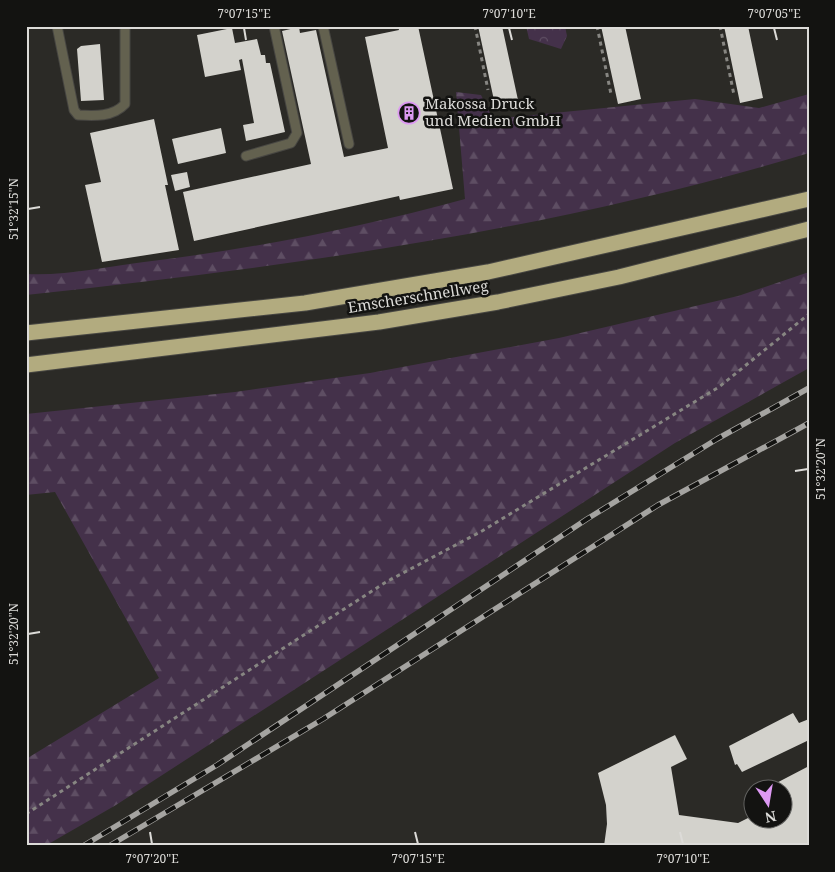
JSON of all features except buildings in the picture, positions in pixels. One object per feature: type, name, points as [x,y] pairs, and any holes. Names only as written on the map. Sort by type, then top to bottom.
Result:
[{"type":"highway","name":"Emscherschnellweg","points":[[26,333],[305,303],[488,272],[809,199]]},
{"type":"highway","name":"Emscherschnellweg","points":[[26,365],[379,322],[498,302],[619,277],[809,229]]},
{"type":"lane","points":[[57,26],[74,110],[78,115],[90,116],[117,112],[125,104],[125,26]]},
{"type":"lane","points":[[246,156],[292,143],[297,134],[274,26]]},
{"type":"lane","points":[[323,26],[349,144]]},
{"type":"path","points":[[475,26],[488,90]]},
{"type":"path","points":[[597,26],[611,94]]},
{"type":"path","points":[[720,26],[734,95]]},
{"type":"path","points":[[26,814],[386,582],[482,531],[719,386],[809,314]]},
{"type":"green space","points":[[526,26],[565,26],[567,36],[561,49],[529,39]]},
{"type":"green space","points":[[456,92],[481,95],[493,119],[695,99],[759,108],[809,94],[809,153],[713,180],[616,204],[421,242],[224,272],[26,295],[26,274],[56,274],[85,271],[225,251],[305,237],[465,199]]},
{"type":"green space","points":[[809,272],[809,368],[675,443],[116,805],[45,846],[26,846],[26,759],[159,678],[55,492],[26,495],[26,414],[235,392],[370,373],[559,338],[738,296]]},
{"type":"railway","points":[[83,846],[217,765],[587,519],[717,439],[809,388]]},
{"type":"railway","points":[[109,846],[323,719],[658,505],[809,423]]},
{"type":"place","name":"Makossa Druck und Medien GmbH","points":[[409,113]]}]
